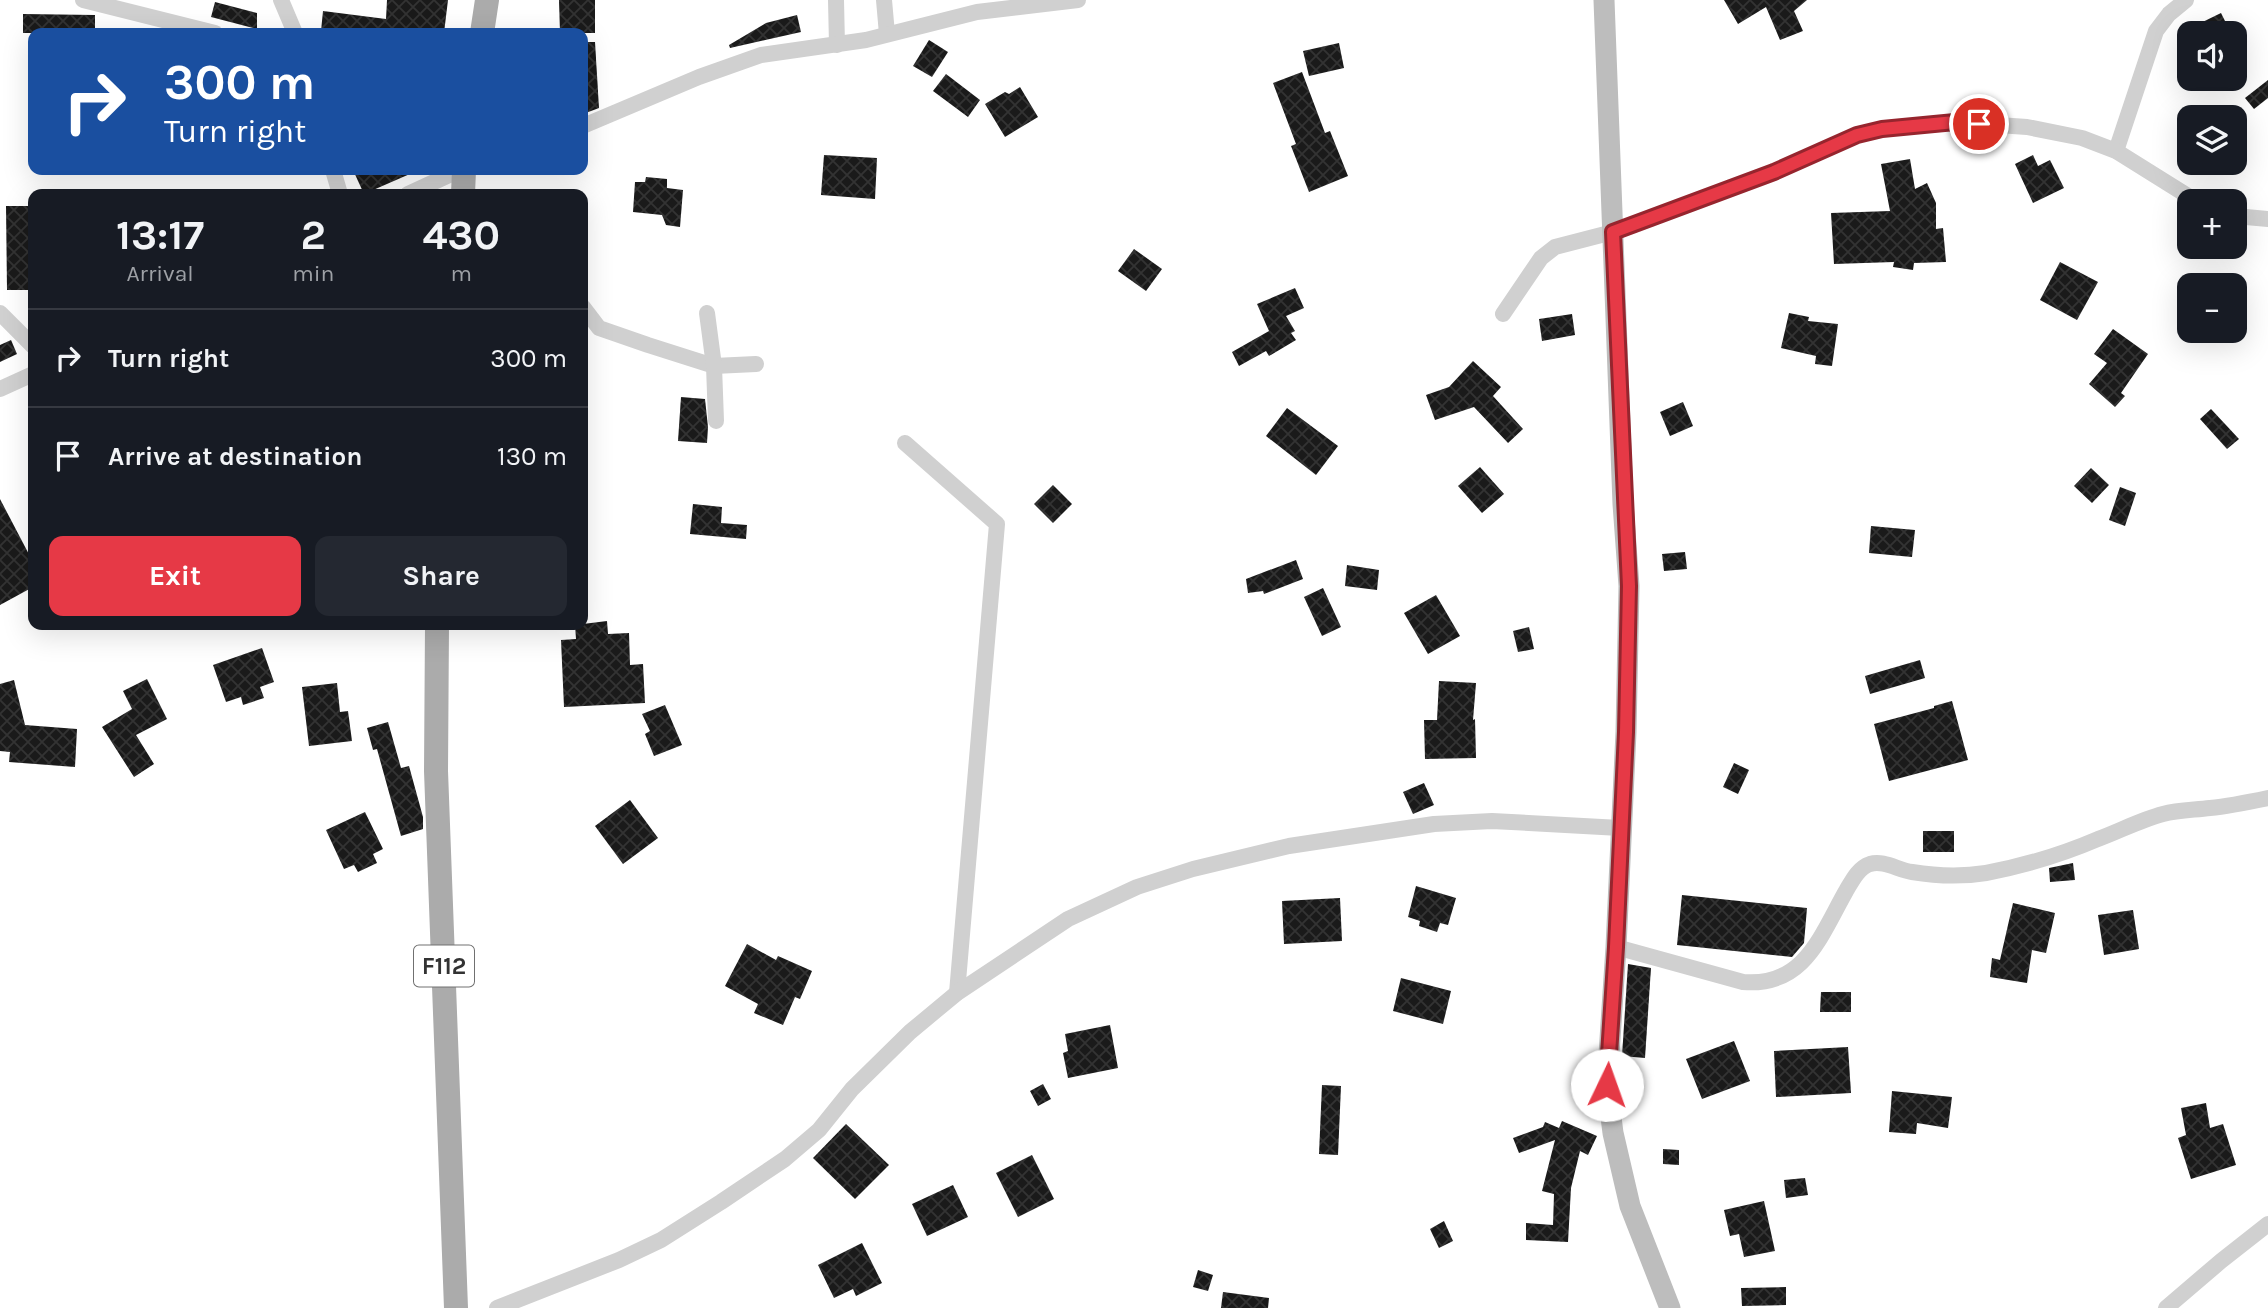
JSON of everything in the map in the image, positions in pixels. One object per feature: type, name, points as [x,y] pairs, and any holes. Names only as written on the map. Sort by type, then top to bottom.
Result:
[{"type":"main road","points":[[483,28],[487,0]]},
{"type":"main road","name":"F112","points":[[437,630],[436,771],[455,1307]]},
{"type":"street","points":[[83,0],[195,28]]},
{"type":"street","points":[[281,0],[293,28]]},
{"type":"street","points":[[836,0],[837,45]]},
{"type":"street","points":[[884,0],[887,34]]},
{"type":"street","points":[[588,125],[688,81],[761,55],[837,45],[977,12],[1078,0]]},
{"type":"street","points":[[1604,0],[1629,586],[1626,732],[1607,1085],[1613,1133],[1630,1206],[1670,1308]]},
{"type":"street","points":[[2116,151],[2156,32],[2169,14],[2186,0]]},
{"type":"street","points":[[1503,314],[1541,258],[1555,247],[1613,232],[1774,172],[1857,135],[1882,129],[1955,122],[2027,127],[2082,138],[2116,151],[2177,189]]},
{"type":"street","points":[[419,189],[451,175]]},
{"type":"street","points":[[2247,217],[2268,219]]},
{"type":"street","points":[[0,313],[28,341]]},
{"type":"street","points":[[707,313],[714,366],[716,421]]},
{"type":"street","points":[[588,314],[599,328],[714,366],[756,364]]},
{"type":"street","points":[[0,389],[28,376]]},
{"type":"street","points":[[905,443],[997,524],[957,993]]},
{"type":"street","points":[[1616,947],[1743,982],[1762,984],[1797,968],[1810,955],[1854,877],[1870,864],[1883,863],[1908,872],[1941,876],[1985,873],[2095,841],[2165,813],[2268,798]]},
{"type":"street","points":[[497,1308],[619,1260],[661,1240],[785,1159],[819,1130],[852,1089],[910,1032],[957,993],[1068,919],[1137,887],[1192,869],[1289,846],[1434,824],[1492,821],[1620,828]]},
{"type":"street","points":[[2166,1308],[2268,1224]]},
{"type":"building","points":[[387,0],[448,0],[445,28],[321,28],[323,11],[386,19]]},
{"type":"building","points":[[559,0],[595,0],[595,33],[588,33],[588,28],[560,28]]},
{"type":"building","points":[[1724,0],[1807,0],[1794,11],[1803,31],[1780,40],[1766,7],[1738,24]]},
{"type":"building","points":[[215,2],[257,13],[257,28],[253,28],[211,17]]},
{"type":"building","points":[[2221,13],[2225,21],[2205,21]]},
{"type":"building","points":[[23,14],[95,15],[95,28],[28,28],[28,33],[23,33]]},
{"type":"building","points":[[797,15],[801,32],[730,48],[729,45],[766,23]]},
{"type":"building","points":[[929,40],[948,52],[932,77],[913,66]]},
{"type":"building","points":[[588,42],[595,42],[599,108],[588,112]]},
{"type":"building","points":[[1339,43],[1344,68],[1309,76],[1303,51]]},
{"type":"building","points":[[1302,72],[1325,133],[1330,131],[1348,176],[1309,192],[1291,146],[1296,144],[1273,83]]},
{"type":"building","points":[[946,74],[980,100],[968,117],[933,91]]},
{"type":"building","points":[[2268,80],[2268,98],[2254,109],[2245,98]]},
{"type":"building","points":[[1020,87],[1038,117],[1005,137],[985,104]]},
{"type":"building","points":[[824,155],[877,158],[875,199],[821,195]]},
{"type":"building","points":[[2033,155],[2038,166],[2050,160],[2064,188],[2033,203],[2015,164]]},
{"type":"building","points":[[1910,159],[1915,189],[1927,183],[1936,203],[1936,229],[1943,228],[1946,262],[1914,263],[1913,270],[1893,267],[1894,262],[1834,264],[1831,213],[1890,211],[1881,164]]},
{"type":"building","points":[[355,175],[408,175],[375,189],[362,189]]},
{"type":"building","points":[[646,177],[667,179],[667,188],[683,190],[680,227],[666,225],[662,215],[633,212],[635,182],[645,182]]},
{"type":"building","points":[[6,206],[28,206],[28,290],[7,290]]},
{"type":"building","points":[[1134,249],[1162,269],[1146,291],[1118,271]]},
{"type":"building","points":[[2060,262],[2098,282],[2077,320],[2040,300]]},
{"type":"building","points":[[1295,288],[1304,308],[1286,316],[1295,331],[1291,333],[1296,340],[1269,356],[1266,351],[1239,366],[1232,352],[1269,331],[1257,304]]},
{"type":"building","points":[[1789,313],[1809,317],[1808,321],[1838,324],[1832,366],[1815,364],[1816,356],[1781,348]]},
{"type":"building","points":[[1572,314],[1575,335],[1542,341],[1539,319]]},
{"type":"building","points":[[2113,329],[2148,354],[2121,393],[2125,396],[2115,407],[2089,384],[2107,363],[2094,354]]},
{"type":"building","points":[[11,340],[17,354],[0,362],[0,345]]},
{"type":"building","points":[[1473,361],[1501,387],[1493,396],[1523,429],[1508,443],[1474,407],[1435,420],[1426,395],[1449,387]]},
{"type":"building","points":[[681,397],[705,399],[707,443],[678,441]]},
{"type":"building","points":[[1683,402],[1693,426],[1670,436],[1660,412]]},
{"type":"building","points":[[1287,408],[1338,446],[1316,475],[1266,436]]},
{"type":"building","points":[[2211,409],[2239,439],[2227,449],[2200,419]]},
{"type":"building","points":[[1480,467],[1504,494],[1482,513],[1458,486]]},
{"type":"building","points":[[2091,468],[2109,485],[2092,503],[2074,486]]},
{"type":"building","points":[[1053,485],[1072,504],[1053,523],[1034,504]]},
{"type":"building","points":[[2120,487],[2136,493],[2125,526],[2109,520]]},
{"type":"building","points":[[0,499],[28,552],[28,590],[0,605]]},
{"type":"building","points":[[693,504],[722,507],[721,523],[747,525],[746,539],[690,534]]},
{"type":"building","points":[[1871,526],[1915,530],[1912,557],[1869,553]]},
{"type":"building","points":[[1685,552],[1687,569],[1664,571],[1662,554]]},
{"type":"building","points":[[1296,560],[1303,579],[1264,594],[1263,591],[1248,593],[1246,579]]},
{"type":"building","points":[[1347,565],[1379,570],[1377,590],[1345,586]]},
{"type":"building","points":[[1323,588],[1341,627],[1322,636],[1304,597]]},
{"type":"building","points":[[1436,595],[1460,636],[1428,654],[1404,613]]},
{"type":"building","points":[[607,621],[608,634],[629,633],[630,665],[643,664],[645,703],[564,707],[561,640],[576,639],[575,630],[588,630],[588,623]]},
{"type":"building","points":[[1529,627],[1534,649],[1518,652],[1513,631]]},
{"type":"building","points":[[262,648],[274,682],[260,687],[264,698],[243,705],[241,697],[226,702],[213,665]]},
{"type":"building","points":[[1920,660],[1925,678],[1870,694],[1865,676]]},
{"type":"building","points":[[147,679],[167,719],[136,735],[154,764],[134,777],[102,727],[132,709],[123,691]]},
{"type":"building","points":[[14,680],[25,725],[77,729],[75,767],[9,762],[10,752],[0,751],[0,684]]},
{"type":"building","points":[[1439,681],[1476,683],[1473,720],[1475,719],[1476,758],[1425,759],[1424,720],[1437,720]]},
{"type":"building","points":[[337,683],[340,712],[348,711],[352,741],[309,746],[302,687]]},
{"type":"building","points":[[1952,701],[1968,760],[1889,781],[1874,724]]},
{"type":"building","points":[[665,705],[682,745],[654,756],[645,734],[650,731],[642,714]]},
{"type":"building","points":[[388,722],[401,768],[409,766],[423,817],[423,829],[401,836],[377,749],[373,750],[367,728]]},
{"type":"building","points":[[1734,763],[1749,770],[1738,794],[1723,787]]},
{"type":"building","points":[[1424,783],[1434,805],[1413,814],[1403,792]]},
{"type":"building","points":[[630,800],[658,838],[623,864],[595,826]]},
{"type":"building","points":[[365,812],[383,849],[373,854],[377,863],[358,872],[354,865],[344,869],[326,830]]},
{"type":"building","points":[[1923,831],[1954,831],[1954,852],[1923,852]]},
{"type":"building","points":[[2073,863],[2075,880],[2050,882],[2049,868]]},
{"type":"building","points":[[1416,886],[1456,898],[1448,925],[1440,923],[1437,932],[1419,926],[1420,921],[1408,917]]},
{"type":"building","points":[[1682,895],[1807,908],[1804,943],[1792,957],[1677,945]]},
{"type":"building","points":[[1340,898],[1342,941],[1284,944],[1282,901]]},
{"type":"building","points":[[2013,903],[2055,913],[2046,953],[2032,950],[2027,983],[1990,977],[1992,958],[2000,960]]},
{"type":"building","points":[[2133,910],[2139,949],[2104,955],[2098,915]]},
{"type":"building","points":[[747,944],[776,960],[778,956],[812,971],[800,999],[795,997],[783,1025],[754,1013],[758,1004],[725,986]]},
{"type":"building","points":[[1628,964],[1651,968],[1645,1058],[1622,1056]]},
{"type":"building","points":[[1401,978],[1451,991],[1443,1024],[1393,1011]]},
{"type":"building","points":[[1821,992],[1851,992],[1851,1012],[1820,1012]]},
{"type":"building","points":[[1110,1025],[1118,1068],[1068,1078],[1063,1053],[1068,1051],[1065,1034]]},
{"type":"building","points":[[1734,1041],[1750,1081],[1702,1099],[1686,1059]]},
{"type":"building","points":[[1848,1047],[1851,1093],[1776,1097],[1774,1051]]},
{"type":"building","points":[[1043,1084],[1051,1099],[1038,1106],[1030,1091]]},
{"type":"building","points":[[1322,1085],[1341,1086],[1338,1155],[1319,1154]]},
{"type":"building","points":[[1892,1091],[1952,1097],[1948,1128],[1917,1123],[1916,1134],[1889,1132]]},
{"type":"building","points":[[2206,1103],[2210,1128],[2223,1124],[2236,1165],[2191,1179],[2178,1138],[2186,1135],[2181,1108]]},
{"type":"building","points":[[1562,1121],[1597,1136],[1588,1155],[1580,1151],[1571,1188],[1568,1242],[1526,1240],[1526,1223],[1553,1225],[1554,1194],[1542,1191],[1555,1140],[1519,1153],[1513,1138],[1543,1127],[1545,1122],[1559,1128]]},
{"type":"building","points":[[846,1124],[889,1165],[855,1199],[813,1158]]},
{"type":"building","points":[[1663,1149],[1679,1150],[1679,1165],[1663,1164]]},
{"type":"building","points":[[1032,1155],[1054,1199],[1018,1217],[996,1173]]},
{"type":"building","points":[[1805,1178],[1808,1195],[1786,1198],[1784,1180]]},
{"type":"building","points":[[953,1185],[968,1217],[927,1236],[912,1204]]},
{"type":"building","points":[[1764,1201],[1775,1251],[1744,1257],[1739,1234],[1730,1236],[1724,1210]]},
{"type":"building","points":[[1444,1221],[1453,1241],[1439,1248],[1430,1229]]},
{"type":"building","points":[[862,1243],[882,1283],[856,1296],[853,1289],[834,1298],[818,1265]]},
{"type":"building","points":[[1198,1270],[1213,1275],[1208,1291],[1193,1287]]},
{"type":"building","points":[[1786,1287],[1786,1305],[1742,1306],[1741,1288]]},
{"type":"building","points":[[1223,1292],[1269,1298],[1268,1308],[1221,1308]]},
{"type":"route","points":[[1607,1085],[1626,732],[1629,586],[1613,232],[1774,172],[1857,135],[1882,129],[1955,122],[1979,124]]}]
